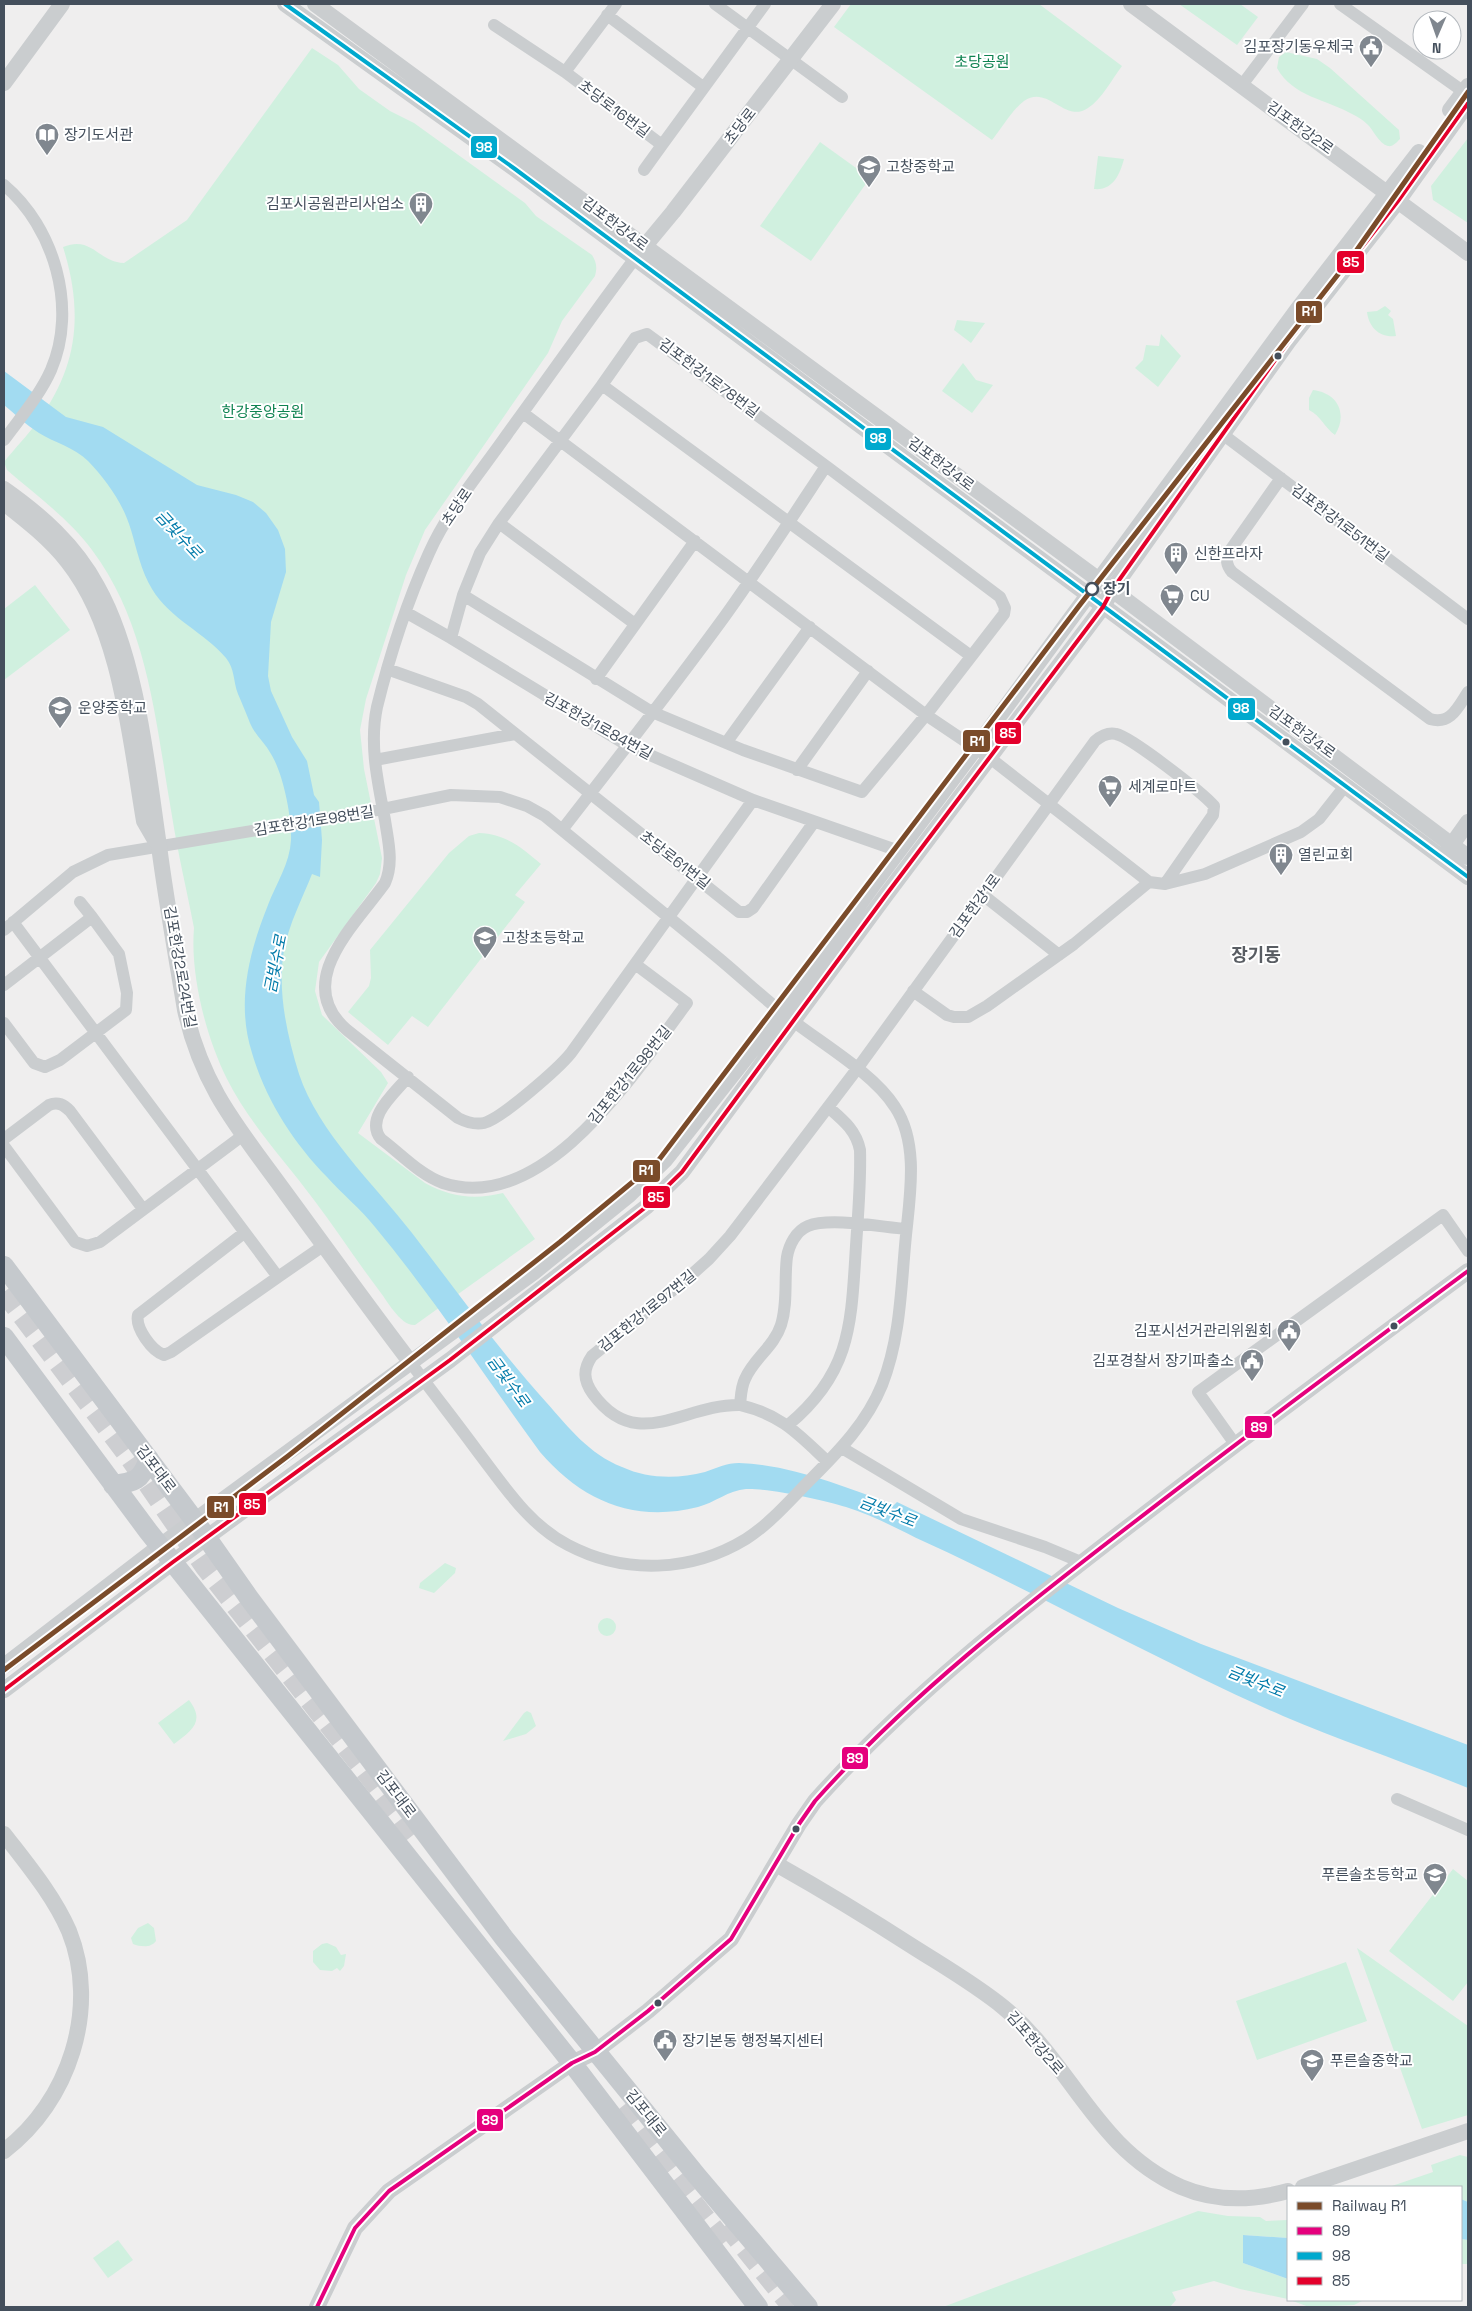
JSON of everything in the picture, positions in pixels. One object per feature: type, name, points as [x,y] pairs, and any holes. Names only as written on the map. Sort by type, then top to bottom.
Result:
[{"type":"main road","name":"김포대로","points":[[4,1266],[498,1930],[596,2052],[808,2307]]},
{"type":"main road","name":"김포대로","points":[[4,1337],[160,1546],[572,2063],[758,2307]]},
{"type":"main road","points":[[114,1485],[136,1480],[144,1471],[149,1459]]},
{"type":"street","points":[[4,83],[62,4]]},
{"type":"street","name":"김포한강4로","points":[[285,4],[515,170],[639,253],[1099,580],[1447,851],[1468,877]]},
{"type":"street","name":"김포한강4로","points":[[314,4],[1103,607],[1346,786],[1447,851],[1468,856]]},
{"type":"street","name":"초당로16번길","points":[[616,4],[565,72],[662,145],[765,4]]},
{"type":"street","points":[[715,4],[842,98]]},
{"type":"street","name":"초당로","points":[[790,58],[826,4]]},
{"type":"street","name":"초당로","points":[[408,1077],[338,1022],[327,1003],[325,992],[327,970],[334,954],[385,883],[389,874],[389,847],[375,760],[374,723],[387,669],[429,553],[444,525],[565,351],[639,253],[667,211],[833,4]]},
{"type":"street","name":"김포한강2로","points":[[1131,4],[1468,253]]},
{"type":"street","points":[[1242,85],[1303,4]]},
{"type":"street","points":[[4,1666],[160,1546],[411,1364],[576,1240],[651,1175],[787,1017],[990,758],[1103,607],[1112,590],[1332,263],[1393,197],[1467,93],[1340,4]]},
{"type":"street","points":[[607,15],[703,87]]},
{"type":"street","points":[[494,25],[565,72]]},
{"type":"street","points":[[644,170],[662,145]]},
{"type":"street","points":[[4,185],[28,210],[41,231],[57,273],[61,296],[61,337],[57,355],[44,383],[4,440]]},
{"type":"street","name":"김포한강1로78번길","points":[[451,638],[464,595],[480,553],[499,523],[635,338],[647,334],[1000,597],[1005,608],[1004,614],[926,715],[862,792],[726,743],[652,712],[596,679],[464,595]]},
{"type":"street","points":[[602,385],[971,656]]},
{"type":"street","points":[[523,413],[926,715],[990,758],[1149,882],[1164,884],[1205,874],[1301,832],[1319,819],[1346,786]]},
{"type":"street","points":[[4,1690],[205,1538],[424,1380],[509,1316],[626,1224],[667,1188],[682,1172],[787,1017],[830,943],[976,749],[1087,595],[1218,431]]},
{"type":"street","name":"김포한강1로51번길","points":[[1218,431],[1468,619]]},
{"type":"street","points":[[562,830],[749,581],[826,466]]},
{"type":"street","points":[[1281,478],[1229,552],[1226,560],[1232,572],[1430,719],[1438,721],[1451,717],[1468,692]]},
{"type":"street","name":"김포한강2로24번길","points":[[4,488],[45,521],[79,556],[98,587],[124,651],[131,678],[190,1031],[214,1092],[242,1136],[411,1364]]},
{"type":"street","name":"김포한강2로24번길","points":[[4,503],[33,526],[69,563],[88,594],[114,659],[144,821],[159,846]]},
{"type":"street","points":[[499,523],[635,624]]},
{"type":"street","points":[[596,679],[695,541]]},
{"type":"street","points":[[407,612],[451,638]]},
{"type":"street","points":[[726,743],[810,627]]},
{"type":"street","name":"김포한강1로84번길","points":[[451,638],[627,745],[753,800],[900,851]]},
{"type":"street","name":"초당로61번길","points":[[387,669],[466,697],[739,912],[747,912],[753,908],[814,822]]},
{"type":"street","points":[[798,770],[868,671]]},
{"type":"street","points":[[375,760],[515,734]]},
{"type":"street","name":"김포한강1로","points":[[857,1069],[1095,741],[1104,735],[1122,736],[1159,761],[1210,801],[1214,810],[1210,820],[1164,884]]},
{"type":"street","name":"김포한강1로98번길","points":[[159,846],[341,817],[450,796],[484,795],[500,797],[526,806],[545,816],[787,1017]]},
{"type":"street","points":[[408,1077],[458,1118],[476,1124],[485,1123],[560,1067],[753,800]]},
{"type":"street","points":[[1447,851],[1468,822]]},
{"type":"street","points":[[159,846],[108,856],[82,866],[8,926],[39,958],[278,1277]]},
{"type":"street","points":[[913,991],[947,1015],[968,1017],[987,1006],[1059,955],[1149,882]]},
{"type":"street","points":[[984,895],[1059,955]]},
{"type":"street","points":[[4,1023],[34,1063],[45,1067],[60,1060],[123,1013],[127,1000],[119,954],[80,902]]},
{"type":"street","points":[[4,985],[92,917]]},
{"type":"street","name":"김포한강1로98번길","points":[[408,1077],[376,1120],[376,1133],[381,1139],[428,1176],[442,1183],[479,1188],[501,1185],[517,1179],[552,1156],[589,1127],[613,1100],[687,1002],[636,964]]},
{"type":"street","points":[[411,1364],[524,1511],[550,1534],[570,1546],[593,1556],[623,1564],[643,1566],[684,1564],[721,1552],[748,1538],[770,1520],[842,1448],[874,1402],[896,1337],[906,1229],[910,1155],[904,1125],[897,1108],[887,1096],[857,1069],[787,1017]]},
{"type":"street","name":"김포한강1로97번길","points":[[826,1464],[788,1425],[766,1412],[740,1405],[719,1406],[648,1424],[623,1420],[612,1415],[588,1388],[585,1375],[586,1365],[592,1356],[709,1259],[730,1236],[857,1069]]},
{"type":"street","points":[[4,1139],[49,1105],[54,1103],[61,1104],[70,1112],[143,1209]]},
{"type":"street","points":[[788,1425],[815,1400],[834,1372],[842,1354],[851,1312],[860,1162],[858,1140],[843,1120],[828,1108]]},
{"type":"street","points":[[4,1146],[75,1242],[81,1246],[94,1246],[242,1136]]},
{"type":"street","points":[[1236,1444],[1198,1392],[1443,1215],[1468,1251]]},
{"type":"street","points":[[740,1405],[745,1378],[771,1344],[781,1324],[785,1298],[787,1259],[793,1239],[806,1227],[826,1223],[906,1229]]},
{"type":"street","points":[[244,1233],[143,1311],[137,1320],[157,1352],[164,1355],[168,1354],[323,1246]]},
{"type":"street","points":[[317,2307],[355,2228],[389,2191],[572,2063],[596,2052],[662,1999],[731,1939],[799,1824],[828,1787],[956,1663],[1076,1566],[1468,1271]]},
{"type":"street","points":[[1236,1444],[1270,1424],[1468,1276]]},
{"type":"street","points":[[842,1448],[961,1519],[1045,1547],[1076,1566]]},
{"type":"street","points":[[1397,1799],[1468,1830]]},
{"type":"street","points":[[4,1834],[57,1907],[74,1947],[81,1980],[81,2011],[74,2051],[60,2082],[43,2112],[25,2133],[4,2152]]},
{"type":"street","points":[[4,1844],[54,1913],[70,1950],[76,1981],[76,2010],[69,2048],[57,2078],[38,2110],[22,2130],[4,2146]]},
{"type":"street","name":"김포한강2로","points":[[776,1864],[955,1973],[1001,2005],[1030,2033],[1109,2135],[1140,2164],[1188,2190],[1224,2198],[1254,2199],[1287,2191]]},
{"type":"street","points":[[1306,2186],[1468,2130]]},
{"type":"green space","name":"초당공원","points":[[851,4],[1039,4],[1122,66],[1102,94],[1088,108],[1080,112],[1072,111],[1041,97],[1033,97],[1024,101],[1015,109],[992,140],[834,27]]},
{"type":"green space","points":[[1179,4],[1240,4],[1258,17],[1237,45]]},
{"type":"green space","name":"한강중앙공원","points":[[312,48],[338,65],[359,89],[390,111],[414,123],[525,203],[536,216],[592,255],[596,266],[595,276],[562,321],[548,353],[425,530],[406,575],[366,699],[360,730],[364,769],[382,858],[380,874],[376,883],[319,962],[315,991],[322,1015],[381,1072],[388,1083],[358,1133],[434,1188],[472,1197],[503,1193],[535,1239],[415,1325],[404,1321],[394,1312],[303,1185],[246,1111],[227,1079],[212,1044],[201,1005],[193,946],[194,928],[174,830],[155,712],[138,644],[126,611],[111,580],[92,550],[52,508],[7,470],[4,462],[34,426],[52,400],[69,358],[75,315],[73,293],[63,247],[81,244],[115,262],[124,263],[187,220]]},
{"type":"green space","points":[[1286,52],[1317,59],[1330,68],[1399,130],[1400,139],[1392,146],[1385,145],[1364,121],[1292,85],[1277,68],[1279,57]]},
{"type":"green space","points":[[1468,138],[1468,223],[1433,200],[1431,186]]},
{"type":"green space","points":[[820,142],[870,178],[811,261],[760,226]]},
{"type":"green space","points":[[1098,156],[1124,159],[1118,176],[1111,184],[1101,189],[1094,189]]},
{"type":"green space","points":[[1385,306],[1391,311],[1388,315],[1393,319],[1396,336],[1380,334],[1368,318],[1367,312],[1377,311]]},
{"type":"green space","points":[[957,320],[985,323],[971,343],[954,330]]},
{"type":"green space","points":[[1161,334],[1181,356],[1158,387],[1135,368],[1143,360],[1146,345],[1159,346]]},
{"type":"green space","points":[[963,363],[976,380],[993,385],[972,413],[942,391]]},
{"type":"green space","points":[[1313,390],[1329,395],[1338,406],[1341,420],[1335,435],[1317,415],[1309,410],[1309,398]]},
{"type":"green space","points":[[35,585],[70,630],[4,680],[4,609]]},
{"type":"green space","points":[[479,833],[497,836],[513,843],[541,864],[515,895],[525,902],[428,1027],[412,1016],[388,1045],[348,1012],[369,986],[371,978],[370,950],[449,853],[469,836]]},
{"type":"green space","points":[[445,1563],[456,1568],[455,1573],[434,1593],[419,1588],[420,1583]]},
{"type":"green space","points":[[607,1618],[613,1621],[616,1627],[613,1633],[607,1636],[601,1633],[598,1627],[601,1621]]},
{"type":"green space","points":[[189,1700],[194,1708],[196,1720],[191,1730],[174,1744],[158,1723]]},
{"type":"green space","points":[[527,1711],[531,1713],[536,1726],[526,1734],[503,1741],[524,1713]]},
{"type":"green space","points":[[1453,1869],[1468,1881],[1468,1982],[1453,2001],[1389,1951]]},
{"type":"green space","points":[[148,1923],[154,1928],[156,1941],[146,1946],[133,1944],[131,1938],[138,1928]]},
{"type":"green space","points":[[327,1943],[336,1947],[341,1955],[346,1954],[344,1966],[340,1971],[337,1968],[332,1971],[320,1970],[313,1962],[313,1951],[322,1944]]},
{"type":"green space","points":[[1357,1948],[1468,2026],[1468,2115],[1422,2129]]},
{"type":"green space","points":[[1346,1962],[1367,2021],[1257,2060],[1236,2001]]},
{"type":"green space","points":[[1460,2155],[1468,2157],[1468,2202],[1462,2199],[1462,2186],[1392,2186],[1433,2172],[1431,2165]]},
{"type":"green space","points":[[1198,2211],[1228,2216],[1260,2217],[1266,2221],[1287,2220],[1287,2238],[1243,2235],[1243,2263],[1287,2279],[1287,2299],[1240,2289],[1214,2281],[1172,2292],[1176,2300],[1170,2307],[943,2307]]},
{"type":"green space","points":[[1462,2239],[1468,2240],[1468,2264],[1462,2264]]},
{"type":"green space","points":[[118,2240],[133,2260],[108,2278],[93,2258]]},
{"type":"green space","points":[[1293,2301],[1362,2301],[1354,2305],[1309,2307]]},
{"type":"water","name":"금빛수로","points":[[4,371],[66,417],[103,427],[197,485],[236,495],[253,502],[266,513],[278,530],[285,549],[286,572],[271,622],[268,676],[271,691],[292,737],[307,761],[314,795],[319,802],[322,840],[320,877],[312,874],[289,931],[282,966],[284,1013],[299,1074],[319,1117],[333,1137],[412,1233],[528,1382],[580,1439],[610,1462],[642,1474],[674,1477],[705,1472],[730,1464],[759,1465],[798,1472],[894,1505],[897,1502],[1118,1608],[1201,1644],[1468,1745],[1468,1788],[1329,1735],[1263,1707],[976,1566],[856,1510],[796,1495],[768,1490],[746,1489],[698,1507],[675,1511],[652,1512],[631,1510],[611,1504],[592,1495],[573,1484],[556,1469],[540,1452],[397,1254],[370,1220],[315,1164],[292,1135],[273,1104],[258,1070],[247,1034],[245,997],[250,959],[255,941],[290,849],[290,820],[279,772],[271,754],[250,723],[238,694],[229,662],[208,640],[168,609],[152,589],[142,568],[128,520],[114,493],[102,476],[83,456],[39,433],[4,405]]},
{"type":"water","points":[[1462,2199],[1468,2202],[1468,2240],[1462,2239]]},
{"type":"water","points":[[1243,2235],[1287,2238],[1287,2279],[1243,2263]]},
{"type":"tunnel","points":[[4,1292],[129,1457],[205,1567],[415,1835]]},
{"type":"tunnel","points":[[619,2109],[730,2249]]},
{"type":"tunnel","points":[[726,2225],[792,2307]]},
{"type":"rail line","name":"R1","points":[[4,1670],[288,1456],[560,1242],[658,1161],[1079,606],[1354,254],[1468,92]]},
{"type":"transit line","name":"98","points":[[285,4],[515,169],[1468,877]]},
{"type":"transit line","name":"85","points":[[4,1690],[173,1562],[450,1360],[646,1207],[682,1172],[886,895],[1103,607],[1112,590],[1288,342],[1398,201],[1468,103]]},
{"type":"transit line","name":"89","points":[[317,2307],[355,2228],[389,2191],[572,2063],[595,2052],[648,2011],[731,1939],[799,1824],[815,1801],[851,1762],[927,1690],[1008,1621],[1091,1555],[1258,1427],[1468,1271]]},
{"type":"place","name":"김포장기동우체국","points":[[1371,68]]},
{"type":"place","name":"장기도서관","points":[[47,156]]},
{"type":"place","name":"고창중학교","points":[[869,188]]},
{"type":"place","name":"김포시공원관리사업소","points":[[421,225]]},
{"type":"place","name":"신한프라자","points":[[1176,575]]},
{"type":"place","name":"장기","points":[[1092,589]]},
{"type":"place","name":"CU","points":[[1172,617]]},
{"type":"place","name":"운양중학교","points":[[60,729]]},
{"type":"place","name":"세계로마트","points":[[1110,808]]},
{"type":"place","name":"열린교회","points":[[1281,876]]},
{"type":"place","name":"고창초등학교","points":[[485,959]]},
{"type":"place","name":"김포시선거관리위원회","points":[[1289,1352]]},
{"type":"place","name":"김포경찰서 장기파출소","points":[[1252,1382]]},
{"type":"place","name":"푸른솔초등학교","points":[[1435,1896]]},
{"type":"place","name":"장기본동 행정복지센터","points":[[665,2062]]},
{"type":"place","name":"푸른솔중학교","points":[[1312,2082]]},
{"type":"district","name":"장기동","points":[[1256,955]]}]
